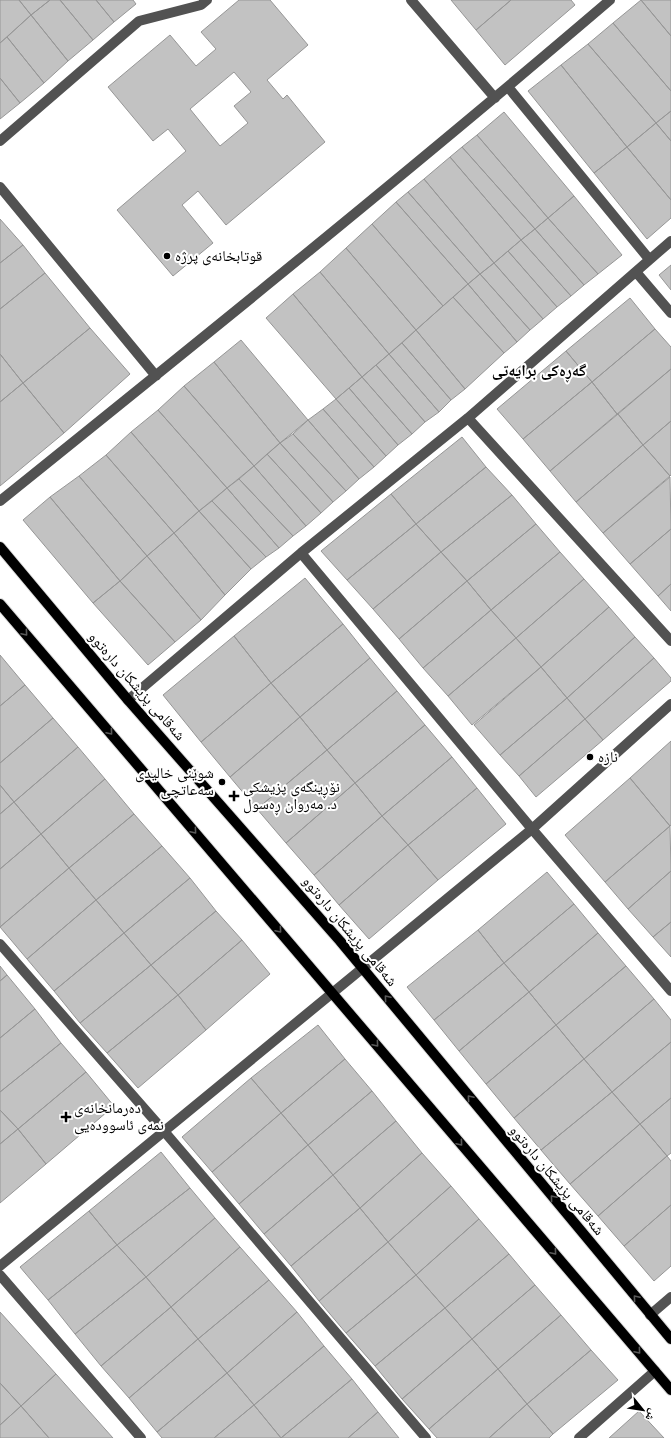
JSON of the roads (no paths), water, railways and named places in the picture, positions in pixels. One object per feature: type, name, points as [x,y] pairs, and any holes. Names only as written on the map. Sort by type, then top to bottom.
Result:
[{"type":"main road","name":"شەقامی پزیشکان دارەتوو","points":[[0,547],[128,700],[363,968],[650,1315],[671,1338]]},
{"type":"main road","points":[[0,604],[671,1390]]},
{"type":"street","points":[[0,141],[139,22],[201,5],[207,0]]},
{"type":"street","points":[[411,0],[495,98]]},
{"type":"street","points":[[0,501],[156,376],[495,98],[610,0]]},
{"type":"street","points":[[508,87],[649,259]]},
{"type":"street","points":[[0,187],[156,376]]},
{"type":"street","points":[[128,700],[300,553],[468,418],[671,240]]},
{"type":"street","points":[[636,272],[671,313]]},
{"type":"street","points":[[468,418],[671,641]]},
{"type":"street","points":[[300,553],[532,829],[671,991]]},
{"type":"street","points":[[0,1266],[532,829],[671,704]]},
{"type":"street","points":[[0,944],[164,1130],[426,1438]]},
{"type":"street","points":[[0,1275],[141,1438]]},
{"type":"street","points":[[650,1315],[671,1297]]},
{"type":"street","points":[[579,1438],[654,1371]]},
{"type":"place","name":"قوتابخانەی پرژە","points":[[167,256]]},
{"type":"place","name":"نازە","points":[[590,757]]},
{"type":"place","name":"شوێنی خالیدی سەعاتچی","points":[[222,782]]},
{"type":"place","name":"نۆڕینگەی پزیشکی د. مەروان ڕەسول","points":[[234,796]]},
{"type":"place","name":"دەرمانخانەی نمەی ئاسوودەیی","points":[[66,1117]]},
{"type":"district","name":"گەڕەکی برایەتی","points":[[539,370]]}]
